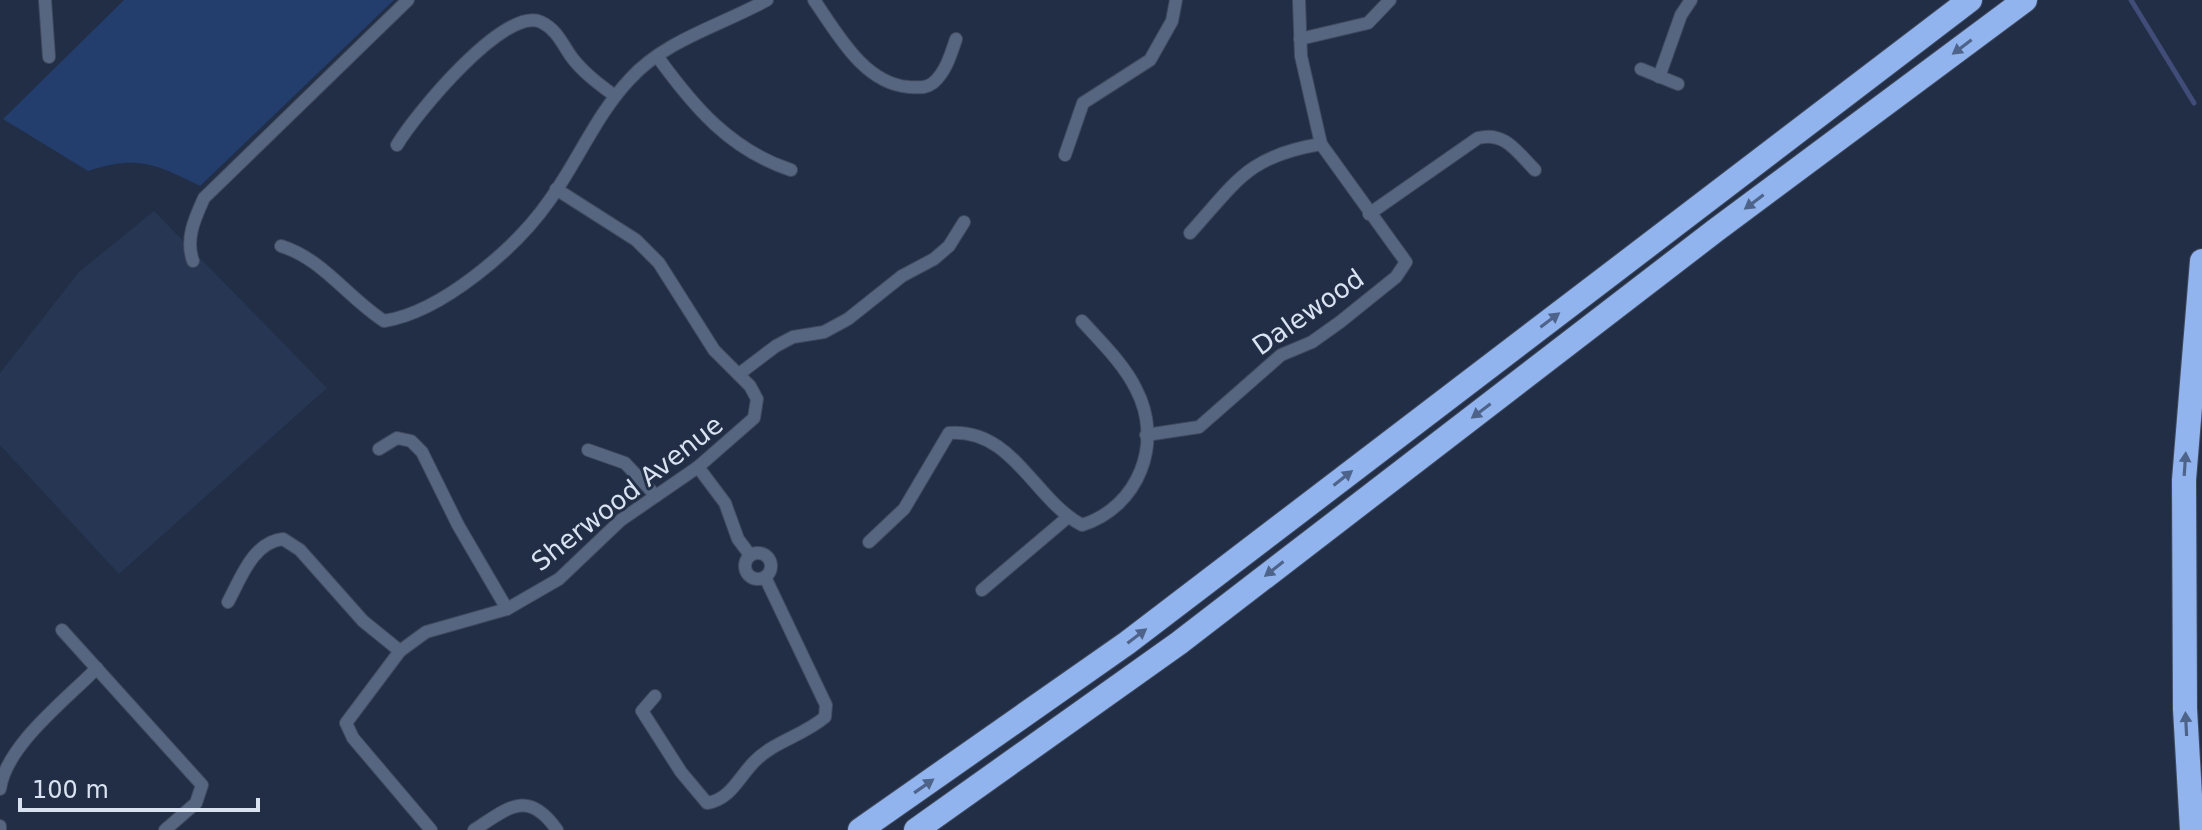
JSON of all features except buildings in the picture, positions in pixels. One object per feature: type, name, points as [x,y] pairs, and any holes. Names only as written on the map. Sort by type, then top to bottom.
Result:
[{"type":"highway","points":[[860,830],[1127,643],[1970,0]]},
{"type":"highway","points":[[916,830],[1179,643],[1716,230],[2025,0]]},
{"type":"highway","points":[[2192,830],[2185,694],[2184,480],[2202,261]]},
{"type":"street","points":[[45,0],[49,57]]},
{"type":"street","points":[[193,261],[189,250],[194,219],[204,198],[408,0]]},
{"type":"street","points":[[281,246],[298,251],[319,265],[358,305],[384,321],[429,307],[506,247],[556,189],[601,113],[657,56],[767,0]]},
{"type":"street","points":[[814,0],[869,70],[897,86],[925,88],[935,81],[946,65],[956,39]]},
{"type":"street","points":[[1065,155],[1083,103],[1150,60],[1172,21],[1176,0]]},
{"type":"street","name":"Dalewood","points":[[1146,435],[1199,427],[1281,355],[1312,342],[1396,277],[1406,262],[1321,144],[1308,99],[1300,39],[1299,0]]},
{"type":"street","points":[[1300,39],[1368,23],[1390,0]]},
{"type":"street","points":[[1659,77],[1681,15],[1691,0]]},
{"type":"street","points":[[397,145],[414,116],[435,93],[507,27],[526,20],[540,21],[558,35],[572,58],[615,96]]},
{"type":"street","points":[[657,56],[696,109],[722,132],[764,161],[791,170]]},
{"type":"street","points":[[1641,69],[1678,84]]},
{"type":"street","points":[[1369,214],[1478,138],[1493,134],[1505,140],[1535,170]]},
{"type":"street","points":[[1190,233],[1254,165],[1281,151],[1321,144]]},
{"type":"street","name":"Sherwood Avenue","points":[[431,830],[353,738],[346,723],[400,651],[426,632],[507,609],[559,579],[621,520],[698,467],[754,418],[757,399],[739,374],[714,350],[659,263],[636,240],[556,189]]},
{"type":"street","points":[[739,374],[785,341],[824,332],[848,319],[902,276],[934,259],[949,246],[964,222]]},
{"type":"street","points":[[869,542],[904,509],[949,433],[988,439],[1038,482],[1068,517],[1082,525],[1112,511],[1131,494],[1142,476],[1146,435],[1137,389],[1082,321]]},
{"type":"street","points":[[379,449],[397,438],[411,441],[422,452],[458,525],[507,609]]},
{"type":"street","points":[[588,450],[625,463],[656,496]]},
{"type":"street","points":[[655,696],[642,711],[681,772],[707,803],[716,802],[732,790],[754,762],[774,745],[810,730],[825,717],[826,705],[765,577],[770,572],[770,561],[762,553],[750,555],[738,539],[725,503],[698,467]]},
{"type":"street","points":[[982,590],[1068,517]]},
{"type":"street","points":[[228,602],[252,559],[271,540],[283,539],[300,550],[363,621],[400,651]]},
{"type":"street","points":[[62,630],[202,785],[196,803],[165,830]]},
{"type":"street","points":[[0,789],[5,769],[21,745],[97,668]]},
{"type":"street","points":[[474,830],[516,804],[535,806],[557,830]]},
{"type":"shaded area","points":[[124,0],[394,0],[200,186],[146,164],[120,164],[88,171],[3,119]]},
{"type":"shaded area","points":[[154,211],[327,388],[119,574],[0,445],[0,373],[79,272]]},
{"type":"waterway","points":[[2131,0],[2194,103]]}]
